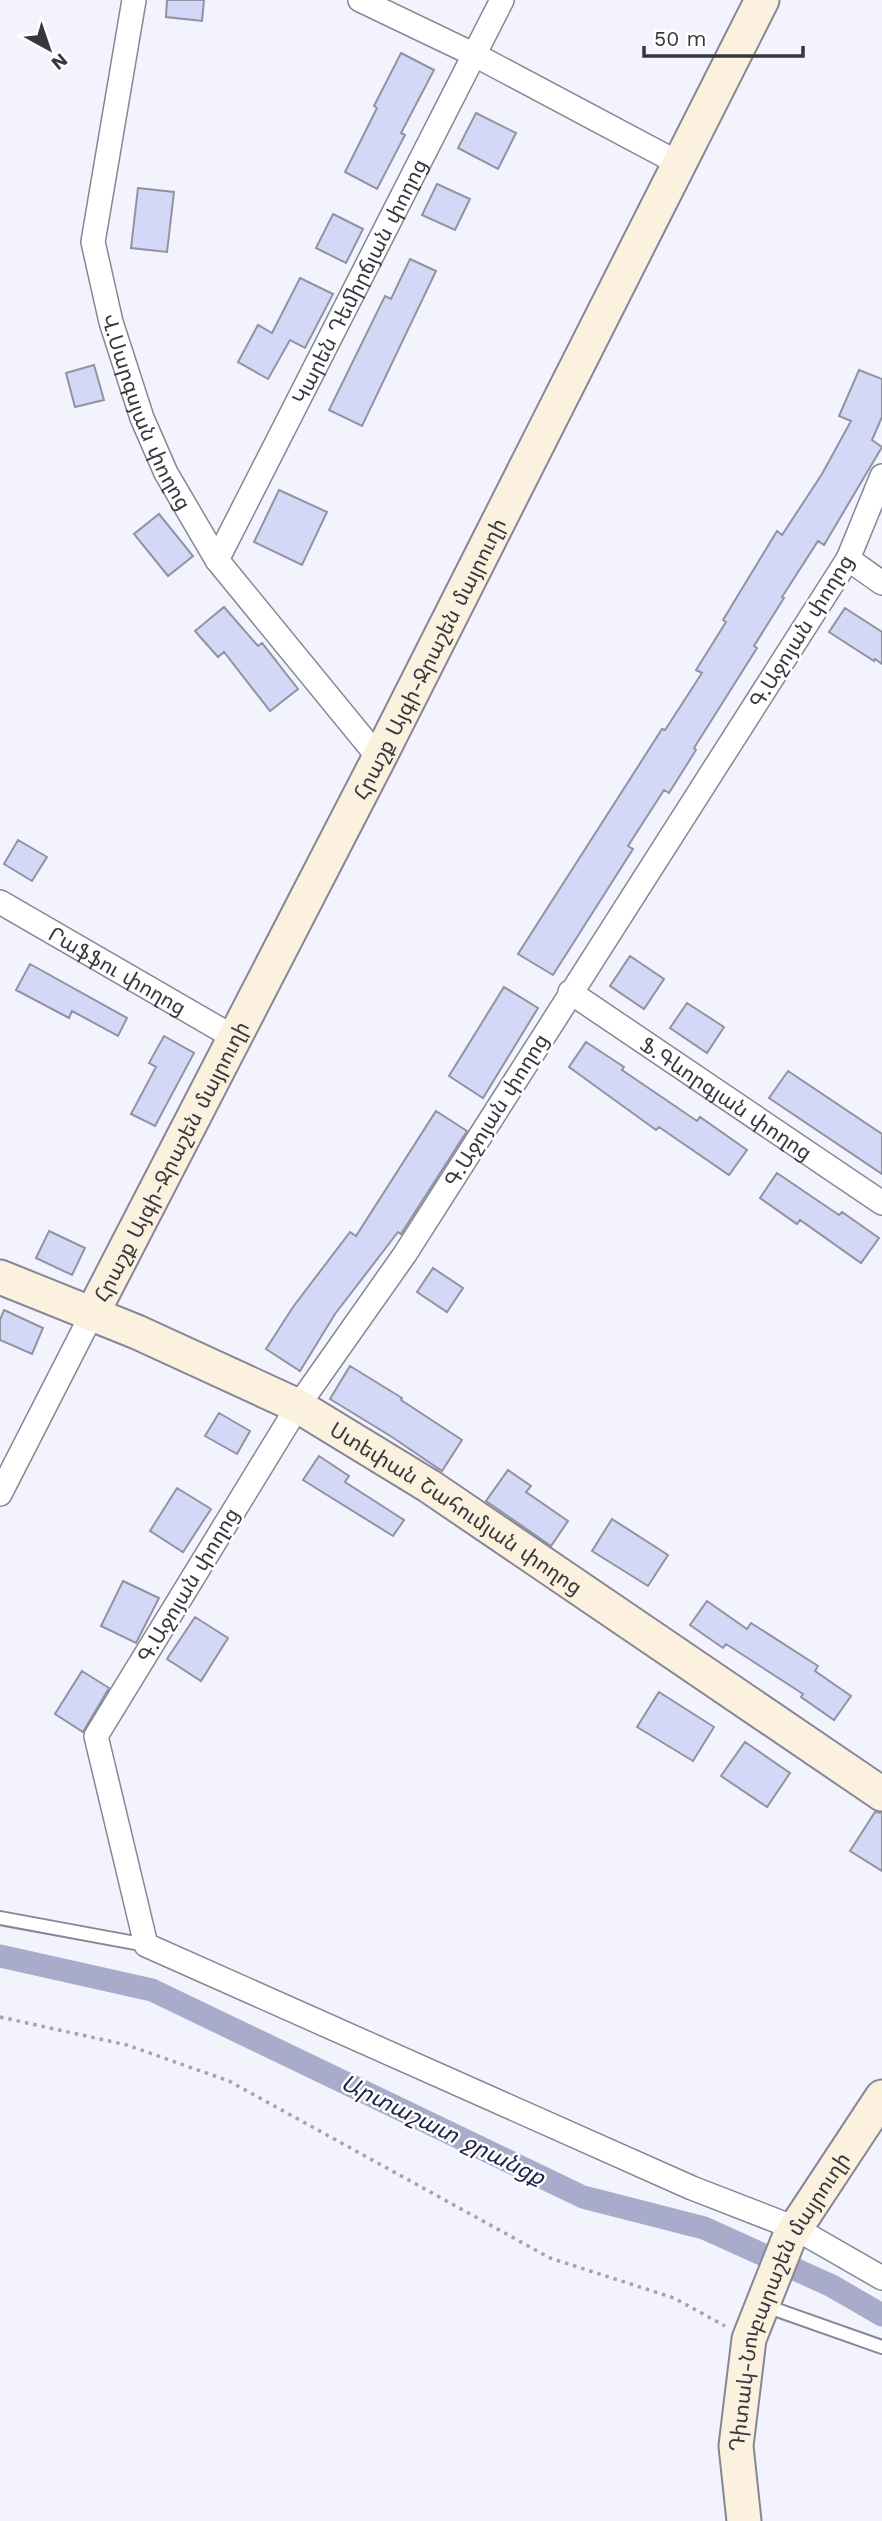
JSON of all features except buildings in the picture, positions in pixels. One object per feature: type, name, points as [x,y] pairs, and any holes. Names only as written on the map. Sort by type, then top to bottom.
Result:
[{"type":"street","name":"Վ.Սարգսյան փողոց","points":[[134,0],[93,242],[111,322],[142,418],[166,474],[217,560],[379,758]]},
{"type":"street","points":[[360,0],[475,55],[680,164]]},
{"type":"street","name":"Կարեն Դեմիրճյան փողոց","points":[[217,560],[502,0]]},
{"type":"street","name":"Հրաշք Այգի-Ջրաշեն մայրուղի","points":[[92,1314],[379,758],[762,0]]},
{"type":"street","name":"Գ.Աջոյան փողոց","points":[[146,1945],[96,1736],[298,1406],[405,1254],[848,559],[882,476]]},
{"type":"street","points":[[848,559],[882,583]]},
{"type":"street","name":"Րաֆֆու փողոց","points":[[0,902],[235,1038]]},
{"type":"street","name":"Ֆ.Գևորգյան փողոց","points":[[570,992],[882,1203]]},
{"type":"street","name":"Ստեփան Շահումյան փողոց","points":[[0,1277],[136,1332],[298,1406],[429,1486],[882,1794]]},
{"type":"street","points":[[0,1494],[92,1314]]},
{"type":"street","points":[[146,1945],[792,2233],[882,2278]]},
{"type":"street","name":"Դիտակ-Նուբարաշեն մայրուղի","points":[[744,2521],[736,2446],[748,2339],[792,2233],[882,2097]]},
{"type":"lane","points":[[0,1918],[146,1945]]},
{"type":"lane","points":[[767,2291],[882,2347]]},
{"type":"path","points":[[0,2017],[127,2045],[229,2081],[550,2258],[674,2298],[748,2339]]},
{"type":"waterway","name":"Արտաշատ ջրանցք","points":[[0,1956],[152,1990],[583,2197],[704,2228],[832,2286],[882,2315]]}]
